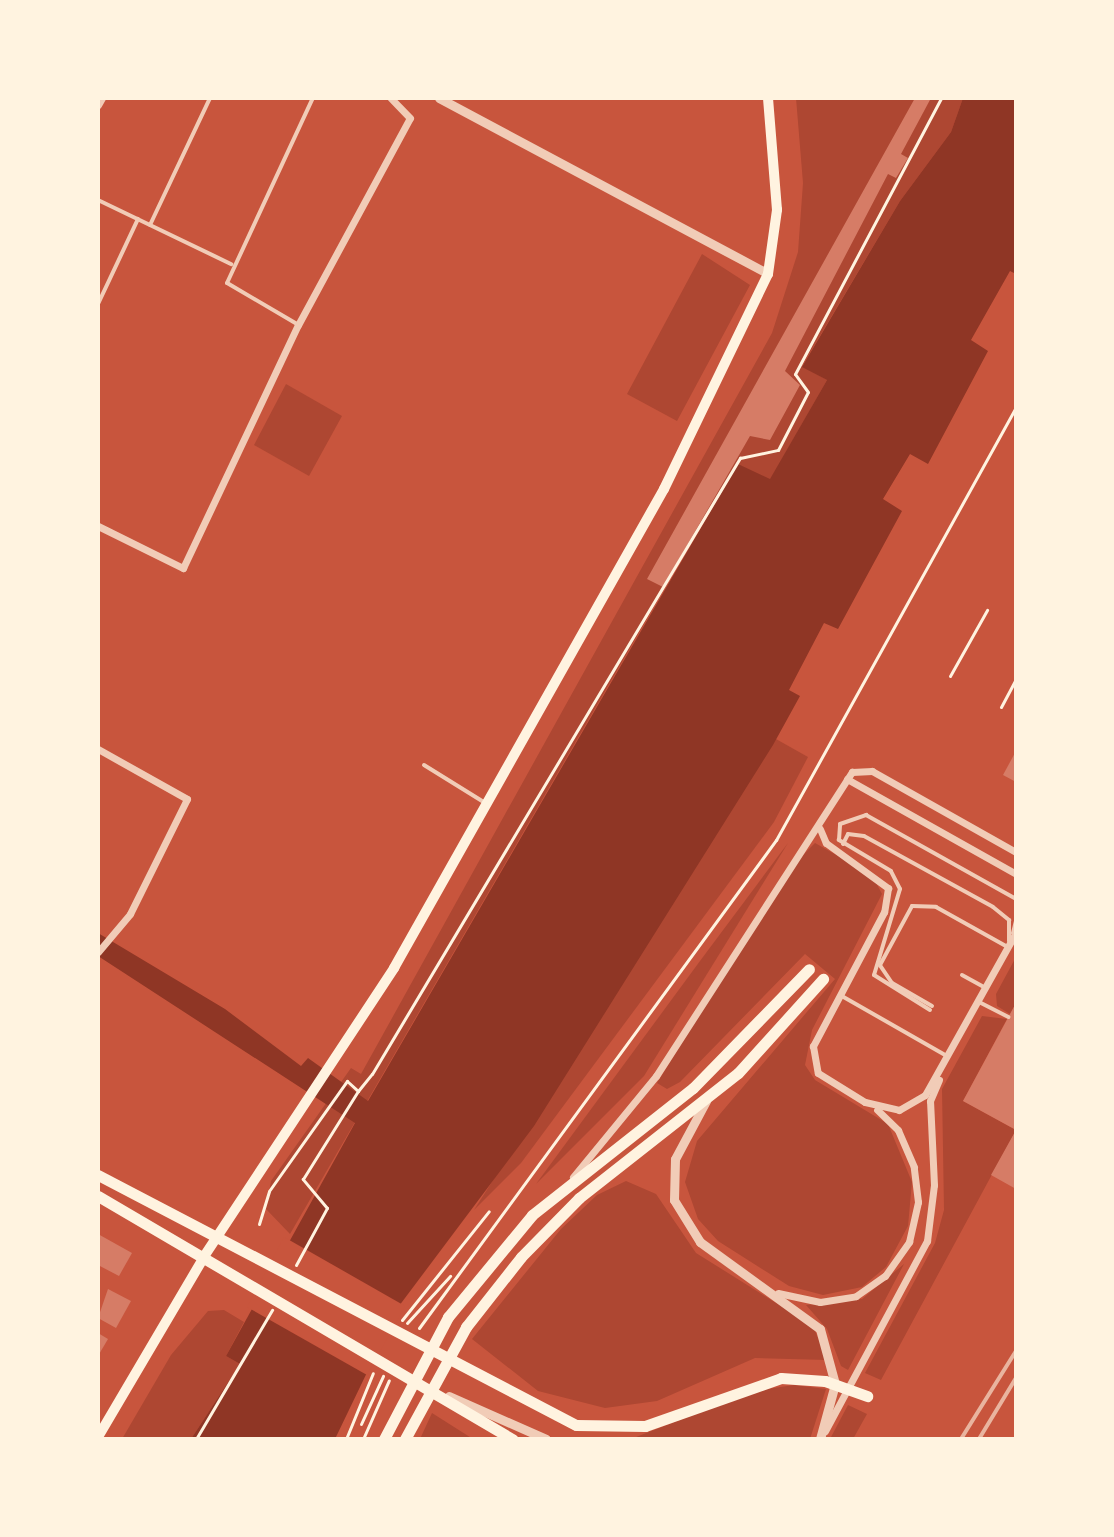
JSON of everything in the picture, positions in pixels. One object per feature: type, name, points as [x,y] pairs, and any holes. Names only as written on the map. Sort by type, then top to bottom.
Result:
[{"type":"main road","points":[[98,1437],[205,1255],[303,1107],[487,804],[664,489],[768,274],[777,210],[768,98]]},
{"type":"main road","points":[[384,1439],[448,1317],[506,1243],[571,1179],[693,1088],[809,969]]},
{"type":"main road","points":[[405,1439],[466,1327],[521,1257],[579,1198],[706,1101],[823,979]]},
{"type":"main road","points":[[98,1175],[399,1329],[541,1412],[595,1428],[662,1422],[781,1378],[825,1381],[867,1396]]},
{"type":"main road","points":[[98,1196],[205,1255],[387,1365],[445,1394],[513,1439]]},
{"type":"street","points":[[98,105],[102,98]]},
{"type":"street","points":[[98,526],[183,568],[298,325],[410,118],[391,98]]},
{"type":"street","points":[[439,98],[768,274]]},
{"type":"street","points":[[98,749],[187,799],[130,914],[98,952]]},
{"type":"street","points":[[571,1179],[640,1100],[792,855],[820,829],[855,769],[872,771],[1016,852]]},
{"type":"street","points":[[847,779],[1016,874]]},
{"type":"street","points":[[778,1293],[820,1302],[856,1296],[885,1276],[909,1242],[918,1202],[911,1158],[894,1124],[865,1102],[830,1083],[812,1060],[889,895],[879,875],[829,846],[820,829]]},
{"type":"street","points":[[822,1436],[933,1222],[930,1101],[947,1060],[1015,936]]},
{"type":"street","points":[[865,1102],[908,1108],[947,1060]]},
{"type":"street","points":[[706,1101],[675,1159],[674,1200],[700,1242],[814,1320],[833,1365],[836,1405]]},
{"type":"street","points":[[445,1394],[546,1439]]},
{"type":"lane","points":[[150,225],[210,98]]},
{"type":"lane","points":[[298,325],[227,283],[231,264],[313,98]]},
{"type":"lane","points":[[98,200],[231,264]]},
{"type":"lane","points":[[98,304],[138,219]]},
{"type":"lane","points":[[424,765],[487,804]]},
{"type":"lane","points":[[829,846],[851,814],[866,815],[1016,899]]},
{"type":"lane","points":[[838,830],[843,844],[898,879],[900,902],[872,961],[874,975],[931,1008],[892,983],[880,965],[912,906],[936,907],[1008,947]]},
{"type":"lane","points":[[843,844],[848,834],[864,836],[1003,913],[1008,947]]},
{"type":"lane","points":[[1008,947],[1016,921]]},
{"type":"lane","points":[[962,975],[986,988]]},
{"type":"lane","points":[[840,995],[947,1060]]},
{"type":"lane","points":[[979,1002],[1008,1017]]},
{"type":"path","points":[[259,1224],[269,1191],[347,1081],[358,1091],[372,1074],[740,458],[778,450],[808,392],[795,374],[941,98]]},
{"type":"path","points":[[418,1330],[453,1274],[776,840],[1016,407]]},
{"type":"path","points":[[950,676],[987,610]]},
{"type":"path","points":[[1001,707],[1016,679]]},
{"type":"path","points":[[399,1329],[432,1279],[489,1211]]},
{"type":"path","points":[[399,1329],[436,1283],[453,1274]]},
{"type":"path","points":[[432,1279],[436,1283]]},
{"type":"path","points":[[346,1439],[387,1365]]},
{"type":"path","points":[[361,1424],[387,1365]]},
{"type":"path","points":[[363,1439],[387,1365]]},
{"type":"path","points":[[354,1420],[367,1428]]},
{"type":"shaded area","points":[[796,98],[963,98],[951,132],[900,201],[802,366],[827,380],[770,480],[737,464],[290,1234],[266,1209],[271,1181],[351,1068],[361,1074],[772,333],[798,252],[803,183]]},
{"type":"shaded area","points":[[963,98],[1016,98],[1016,274],[1010,271],[971,340],[988,351],[928,464],[910,454],[883,499],[902,511],[838,629],[824,623],[789,690],[800,696],[773,745],[534,1126],[399,1306],[335,1439],[191,1439],[240,1364],[226,1356],[355,1123],[98,956],[98,933],[225,1009],[301,1066],[308,1058],[368,1101],[738,464],[770,479],[827,380],[802,367],[900,201],[951,132]]},
{"type":"shaded area","points":[[702,254],[750,285],[677,421],[627,394]]},
{"type":"shaded area","points":[[286,384],[342,416],[309,476],[254,445]]},
{"type":"shaded area","points":[[776,739],[808,757],[774,822],[521,1163],[474,1210]]},
{"type":"shaded area","points":[[788,843],[644,1076],[536,1184],[700,961]]},
{"type":"shaded area","points":[[815,843],[872,875],[882,894],[812,1030],[805,1065],[815,1080],[888,1124],[912,1182],[908,1226],[886,1267],[862,1287],[823,1295],[789,1286],[718,1241],[698,1219],[685,1182],[697,1141],[835,979],[805,954],[680,1082],[667,1089],[657,1083],[792,866]]},
{"type":"shaded area","points":[[1016,957],[1016,1003],[1010,1014],[997,1006],[996,994]]},
{"type":"shaded area","points":[[982,1016],[1007,1019],[963,1101],[1016,1130],[881,1380],[865,1373],[935,1243],[944,1210],[942,1089]]},
{"type":"shaded area","points":[[626,1181],[656,1194],[696,1253],[813,1326],[827,1360],[755,1358],[657,1401],[605,1408],[538,1391],[472,1339],[561,1229],[597,1195]]},
{"type":"shaded area","points":[[904,1264],[848,1370],[841,1366],[827,1329],[806,1305],[862,1299]]},
{"type":"shaded area","points":[[224,1310],[244,1322],[226,1356],[240,1364],[191,1439],[122,1439],[171,1355],[208,1311]]},
{"type":"shaded area","points":[[794,1385],[826,1389],[810,1439],[631,1439],[754,1391]]},
{"type":"shaded area","points":[[848,1405],[867,1414],[853,1439],[830,1439]]},
{"type":"shaded area","points":[[432,1413],[473,1439],[420,1439]]},
{"type":"pier","points":[[284,1237],[405,1306],[367,1375],[247,1307]]},
{"type":"building","points":[[915,98],[931,98],[901,154],[908,158],[896,178],[888,174],[785,371],[800,385],[770,440],[750,436],[663,587],[647,579]]},
{"type":"building","points":[[1016,751],[1016,782],[1003,775]]},
{"type":"building","points":[[1016,1003],[1016,1130],[963,1101]]},
{"type":"building","points":[[1016,1130],[1016,1189],[991,1175]]},
{"type":"building","points":[[98,1234],[132,1253],[119,1276],[98,1265]]},
{"type":"building","points":[[108,1289],[131,1301],[116,1328],[98,1318]]},
{"type":"building","points":[[98,1333],[108,1339],[98,1356]]},
{"type":"railway","points":[[961,1439],[1016,1351]]},
{"type":"railway","points":[[979,1439],[1016,1378]]}]
